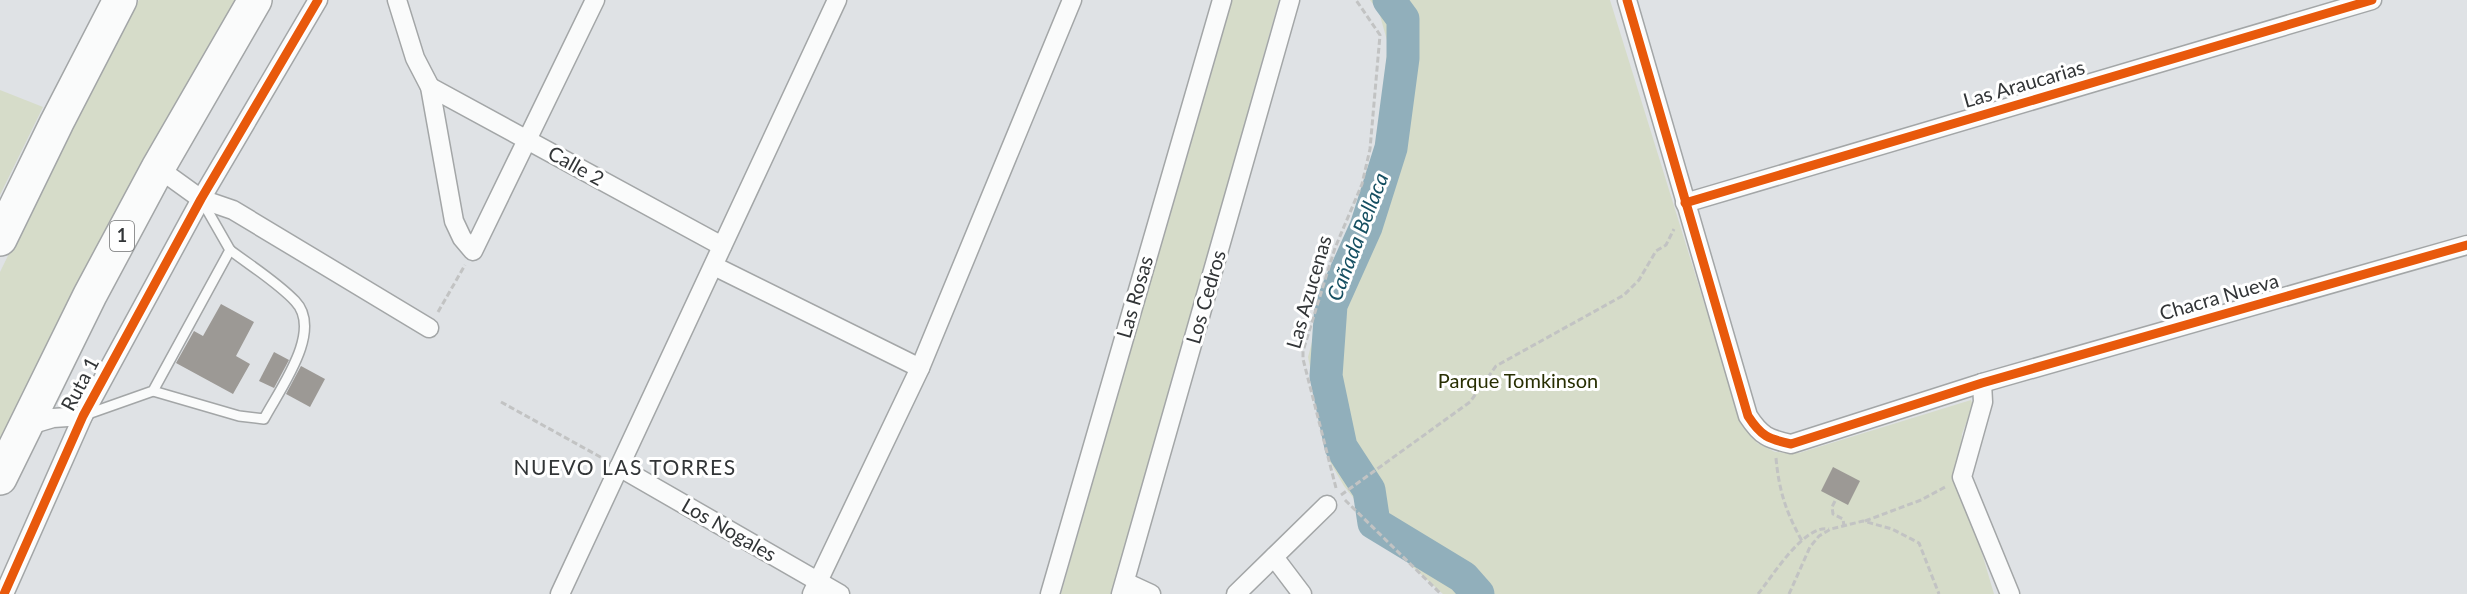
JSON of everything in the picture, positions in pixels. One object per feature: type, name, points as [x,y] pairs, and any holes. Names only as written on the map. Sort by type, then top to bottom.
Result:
[{"type":"highway","points":[[0,239],[61,112],[120,0]]},
{"type":"highway","name":"1","points":[[0,478],[90,295],[158,168],[255,0]]},
{"type":"street","name":"Ruta 1","points":[[4,594],[82,416],[201,199],[318,0]]},
{"type":"street","points":[[397,0],[418,64],[430,87],[454,221],[457,230],[473,251],[595,0]]},
{"type":"street","points":[[560,594],[837,0]]},
{"type":"street","points":[[815,588],[920,368],[1072,0]]},
{"type":"street","name":"Las Rosas","points":[[1050,594],[1222,0]]},
{"type":"street","name":"Los Cedros","points":[[1123,588],[1290,0]]},
{"type":"street","points":[[1627,0],[1748,416],[1760,433],[1774,441]]},
{"type":"street","name":"Las Araucarias","points":[[1685,203],[2372,0]]},
{"type":"street","name":"Calle 2","points":[[430,87],[722,246]]},
{"type":"street","points":[[158,168],[201,199],[232,210],[429,328]]},
{"type":"street","name":"Chacra Nueva","points":[[1774,441],[1791,444],[1982,383],[2467,245]]},
{"type":"street","points":[[714,266],[920,368]]},
{"type":"street","points":[[1982,383],[1983,402],[1962,477],[2010,594]]},
{"type":"street","points":[[25,426],[53,418],[82,416]]},
{"type":"street","name":"Los Nogales","points":[[619,467],[815,588],[840,594]]},
{"type":"street","points":[[1236,594],[1334,500]]},
{"type":"street","points":[[1274,557],[1302,594]]},
{"type":"street","points":[[1123,588],[1151,594]]},
{"type":"lane","points":[[82,416],[153,391],[239,416],[264,418],[303,346],[305,320],[297,302],[230,249],[201,199]]},
{"type":"lane","points":[[153,391],[230,249]]},
{"type":"path","points":[[1334,500],[1470,402],[1496,366],[1624,295],[1640,280],[1656,252],[1666,245],[1685,203]]},
{"type":"path","points":[[429,328],[473,251]]},
{"type":"path","points":[[501,402],[619,467]]},
{"type":"path","points":[[1774,441],[1778,482],[1787,514],[1802,541]]},
{"type":"path","points":[[1758,594],[1792,551],[1823,527],[1831,529],[1863,521],[1921,500],[1962,477]]},
{"type":"path","points":[[1835,501],[1832,507],[1833,514],[1843,519],[1844,526]]},
{"type":"path","points":[[1863,521],[1892,529],[1919,543],[1939,594]]},
{"type":"path","points":[[1789,594],[1810,547],[1831,529]]},
{"type":"green space","points":[[139,0],[244,0],[0,442],[0,272],[76,117]]},
{"type":"green space","points":[[1227,0],[1279,0],[1113,594],[1061,594]]},
{"type":"green space","name":"Parque Tomkinson","points":[[1370,0],[1610,0],[1706,309],[1743,420],[1757,443],[1775,452],[1799,453],[1971,400],[1973,405],[1962,434],[1959,475],[1994,594],[1443,594],[1395,551],[1344,486],[1330,462],[1308,357],[1327,286],[1357,215],[1375,163],[1388,44],[1379,12]]},
{"type":"green space","points":[[0,90],[43,107],[0,195]]},
{"type":"building","points":[[221,304],[254,322],[236,356],[250,364],[233,394],[176,363],[194,331],[203,336]]},
{"type":"building","points":[[274,352],[289,360],[274,388],[259,381]]},
{"type":"building","points":[[301,366],[325,379],[310,407],[286,394]]},
{"type":"building","points":[[1833,467],[1860,481],[1848,505],[1821,491]]},
{"type":"waterway","name":"Cañada Bellaca","points":[[1389,0],[1403,19],[1403,58],[1391,148],[1366,227],[1331,305],[1326,376],[1341,447],[1369,490],[1374,523],[1463,577],[1478,594]]},
{"type":"cycle path","points":[[4,594],[83,416],[201,199],[318,0]]},
{"type":"cycle path","points":[[1627,0],[1748,416],[1761,432],[1776,440],[1791,444],[1982,383],[2467,245]]},
{"type":"cycle path","points":[[1685,203],[2372,0]]},
{"type":"district","name":"NUEVO LAS TORRES","points":[[625,468]]}]
